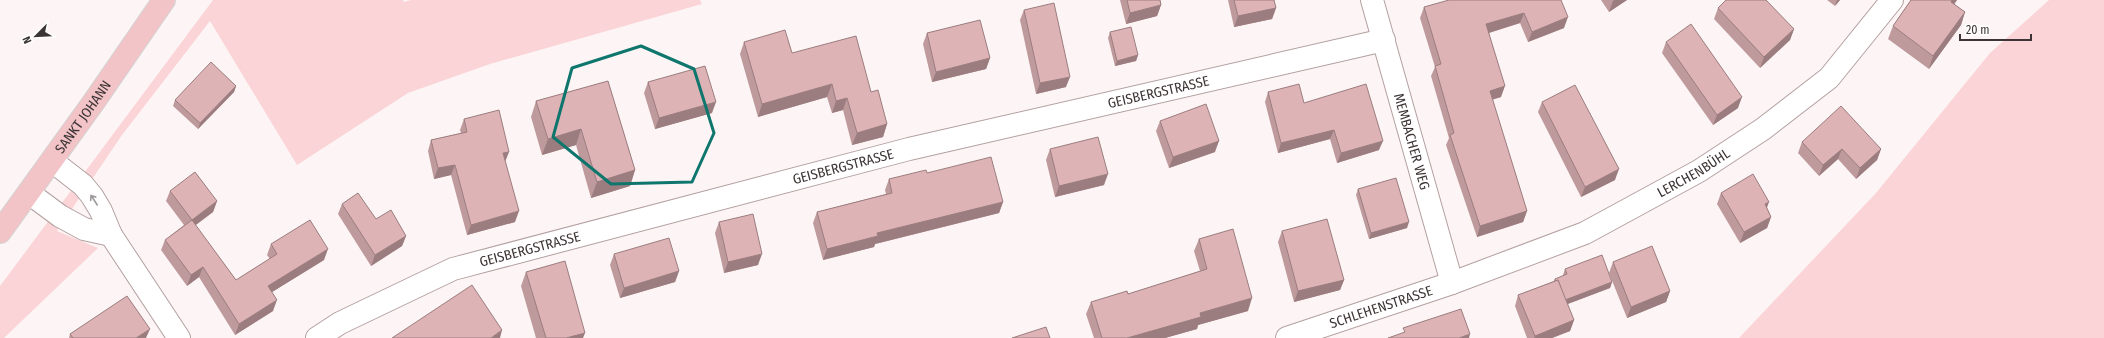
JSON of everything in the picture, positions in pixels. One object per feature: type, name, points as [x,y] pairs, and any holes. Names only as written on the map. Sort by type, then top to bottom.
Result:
[{"type":"main road","name":"SANKT JOHANN","points":[[0,232],[52,161],[164,0]]},
{"type":"street","name":"MEMBACHER WEG","points":[[1372,0],[1452,283]]},
{"type":"street","name":"LERCHENBÜHL","points":[[1452,283],[1586,233],[1699,171],[1764,128],[1830,78],[1892,0]]},
{"type":"street","name":"GEISBERGSTRASSE","points":[[317,338],[340,323],[453,269],[909,149],[1384,40]]},
{"type":"street","points":[[52,161],[83,185],[92,196],[102,211],[111,235],[179,338]]},
{"type":"street","points":[[29,192],[60,216],[84,229],[111,235]]},
{"type":"street","name":"SCHLEHENSTRASSE","points":[[1287,338],[1452,283]]},
{"type":"highlighted area","points":[[641,46],[694,69],[714,133],[692,182],[611,184],[553,137],[572,68]]},
{"type":"shaded area","points":[[213,0],[403,0],[404,2],[411,0],[700,0],[702,4],[490,64],[408,93],[297,165],[210,21],[122,135],[57,231],[98,248],[4,338],[0,338],[0,286]]},
{"type":"shaded area","points":[[2049,0],[2104,0],[2104,338],[1739,338],[1876,193],[1990,53]]},
{"type":"building","points":[[1127,0],[1160,0],[1161,5],[1130,13]]},
{"type":"building","points":[[1234,0],[1274,0],[1276,8],[1238,16]]},
{"type":"building","points":[[1449,0],[1561,0],[1568,17],[1532,32],[1524,13],[1486,24],[1505,86],[1490,91],[1527,211],[1480,226],[1450,135],[1454,133],[1435,66],[1441,64],[1424,7]]},
{"type":"building","points":[[1726,0],[1766,0],[1794,29],[1764,57],[1718,8]]},
{"type":"building","points":[[1911,0],[1952,0],[1951,2],[1965,12],[1933,56],[1893,26]]},
{"type":"building","points":[[1054,3],[1070,77],[1040,83],[1024,10]]},
{"type":"building","points":[[980,20],[990,58],[936,72],[927,33]]},
{"type":"building","points":[[1691,24],[1742,97],[1717,115],[1666,42]]},
{"type":"building","points":[[1131,27],[1138,55],[1117,61],[1110,32]]},
{"type":"building","points":[[785,30],[792,53],[856,36],[871,92],[878,90],[887,124],[857,133],[847,98],[836,101],[832,84],[762,104],[744,42]]},
{"type":"building","points":[[211,62],[236,86],[200,123],[175,100]]},
{"type":"building","points":[[705,66],[716,102],[659,118],[648,82]]},
{"type":"building","points":[[608,81],[635,170],[597,182],[581,129],[548,139],[536,101]]},
{"type":"building","points":[[1299,84],[1304,103],[1366,84],[1383,141],[1341,153],[1334,130],[1281,143],[1268,92]]},
{"type":"building","points":[[1575,85],[1619,169],[1585,187],[1542,102]]},
{"type":"building","points":[[1206,104],[1219,141],[1173,157],[1160,121]]},
{"type":"building","points":[[1841,106],[1881,149],[1860,168],[1842,149],[1823,165],[1802,142]]},
{"type":"building","points":[[499,110],[509,152],[503,153],[519,211],[471,225],[455,165],[438,168],[431,140],[467,132],[464,119]]},
{"type":"building","points":[[1098,137],[1108,174],[1059,186],[1050,149]]},
{"type":"building","points":[[991,157],[1003,202],[877,233],[878,236],[827,249],[817,212],[892,193],[889,179],[926,170],[927,173]]},
{"type":"building","points":[[195,172],[217,201],[192,220],[170,191]]},
{"type":"building","points":[[1753,174],[1769,202],[1765,204],[1771,217],[1744,232],[1721,193]]},
{"type":"building","points":[[1396,178],[1409,222],[1371,233],[1358,189]]},
{"type":"building","points":[[358,193],[376,219],[391,210],[406,236],[375,255],[342,204]]},
{"type":"building","points":[[753,214],[762,254],[728,262],[719,222]]},
{"type":"building","points":[[1327,219],[1344,280],[1298,291],[1282,231]]},
{"type":"building","points":[[192,220],[236,280],[277,254],[271,244],[310,220],[328,249],[268,286],[277,300],[239,324],[203,267],[191,275],[165,240]]},
{"type":"building","points":[[1233,229],[1252,298],[1200,313],[1201,317],[1127,338],[1102,338],[1091,302],[1127,291],[1128,294],[1207,269],[1199,239]]},
{"type":"building","points":[[669,238],[679,271],[624,288],[614,254]]},
{"type":"building","points":[[1652,246],[1670,291],[1631,307],[1613,262]]},
{"type":"building","points":[[1602,255],[1612,282],[1565,300],[1558,280],[1555,281],[1555,279],[1567,274],[1565,269]]},
{"type":"building","points":[[565,261],[585,333],[566,338],[546,338],[526,272]]},
{"type":"building","points":[[1558,280],[1574,320],[1535,336],[1518,295]]},
{"type":"building","points":[[472,285],[502,330],[491,338],[392,338]]},
{"type":"building","points":[[127,296],[150,329],[136,338],[73,338],[70,334]]},
{"type":"building","points":[[1461,309],[1470,334],[1459,338],[1388,338],[1405,332],[1403,328]]},
{"type":"building","points":[[1046,327],[1050,338],[1012,338]]}]
